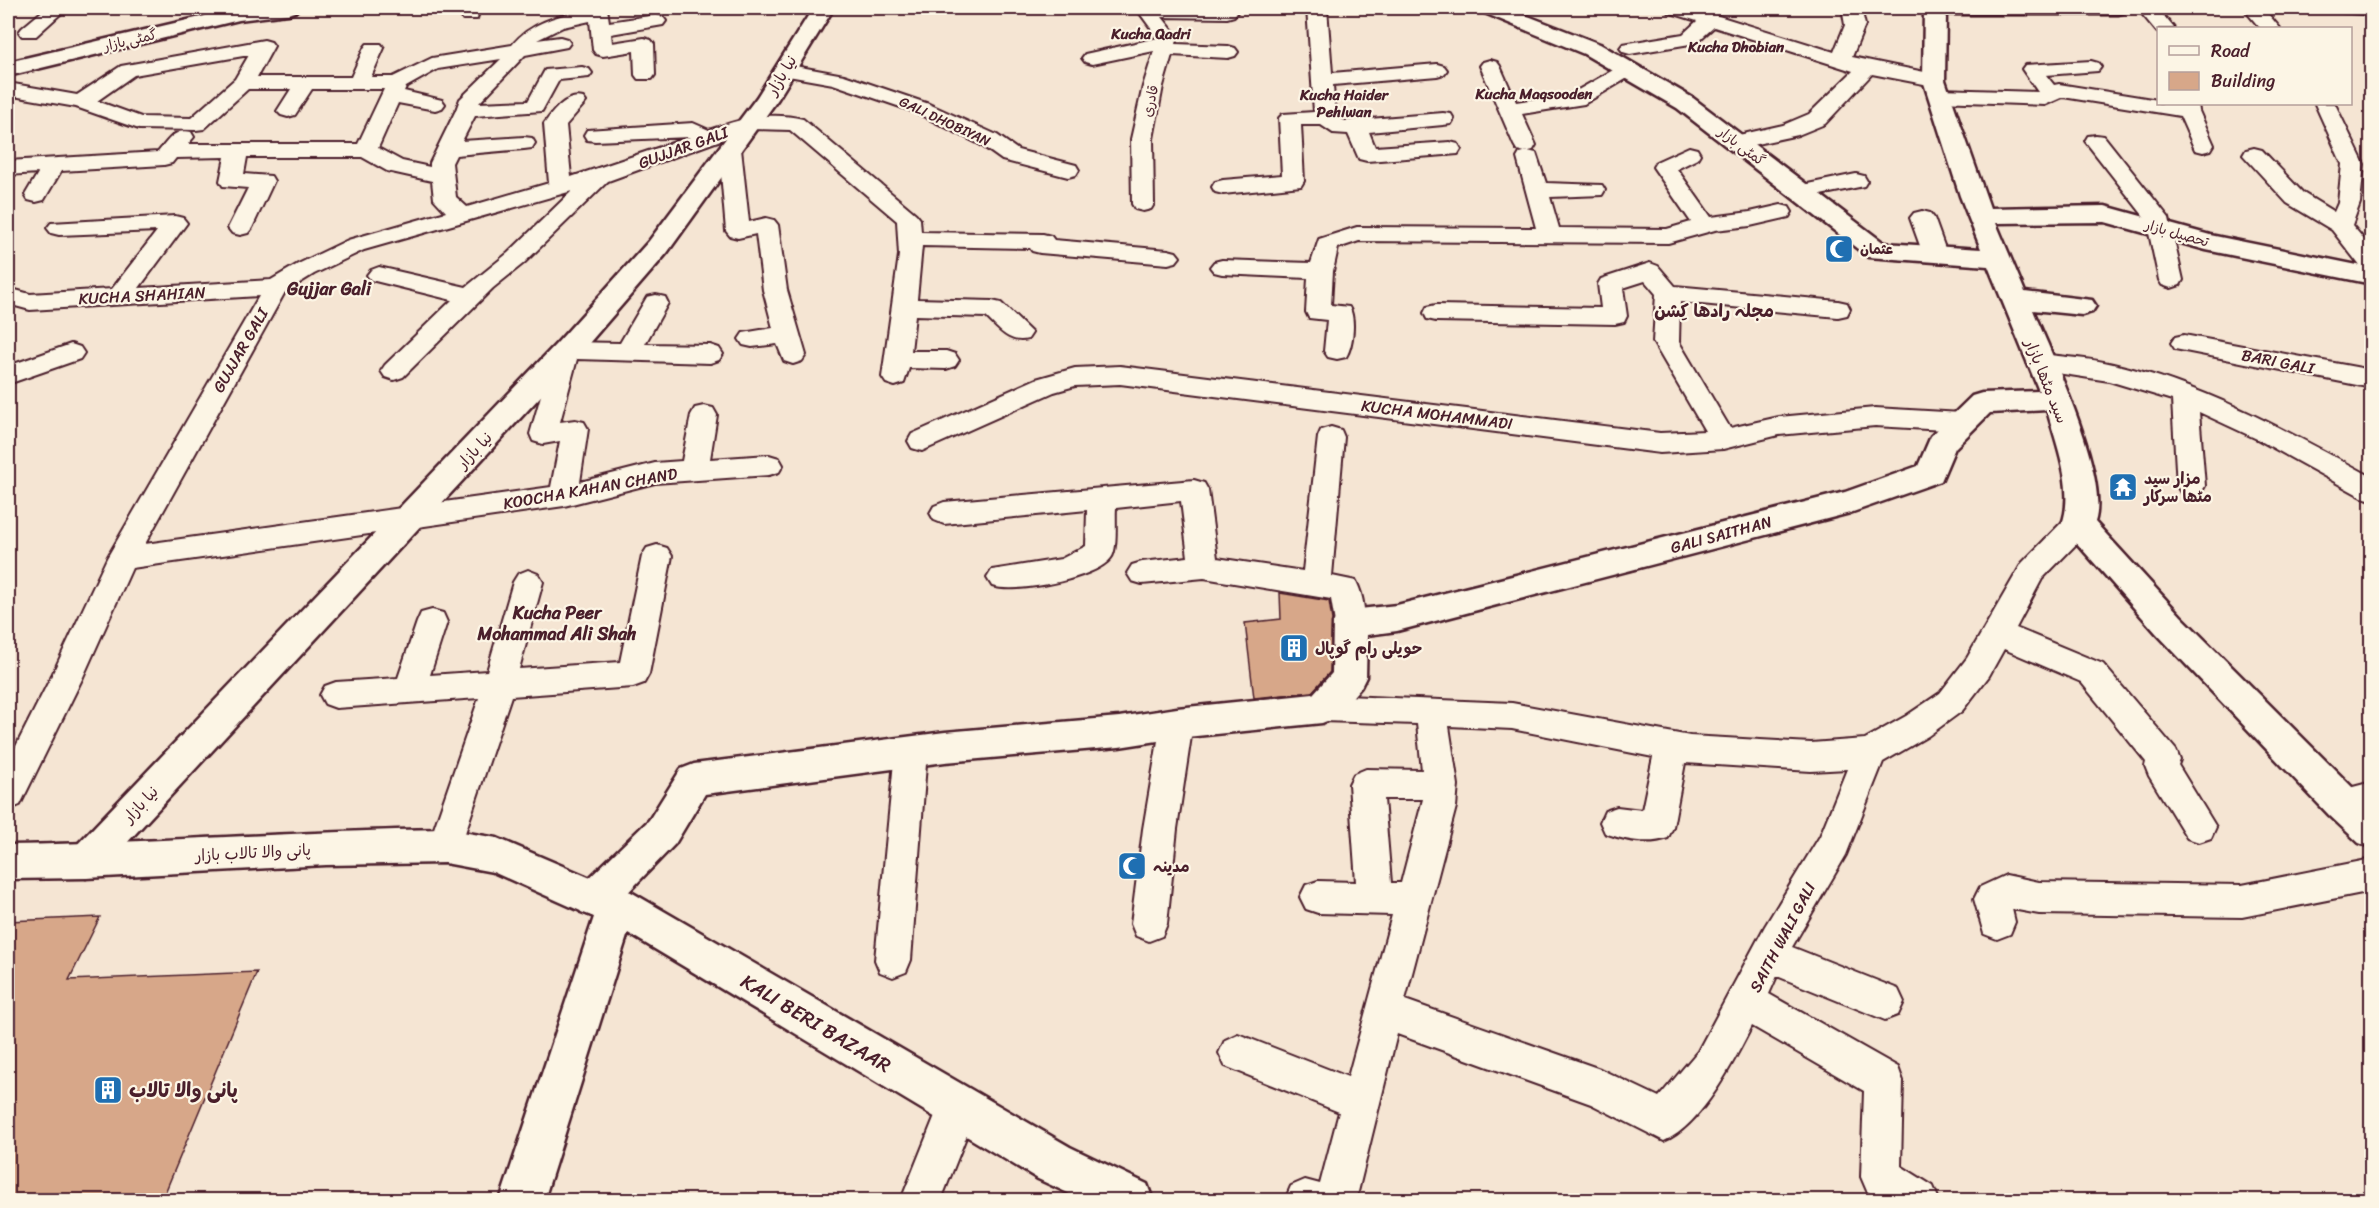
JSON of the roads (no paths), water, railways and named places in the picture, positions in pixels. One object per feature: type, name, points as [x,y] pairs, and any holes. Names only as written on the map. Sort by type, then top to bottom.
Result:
[{"type":"street","name":"گمٹی بازار","points":[[8,69],[211,15],[288,8]]},
{"type":"street","name":"نیا بازار","points":[[86,861],[567,350],[658,247],[718,144],[749,123],[823,8]]},
{"type":"street","name":"گمٹی بازار","points":[[1489,8],[1592,49],[1630,59],[1656,88],[1685,103],[1738,142],[1877,251],[1997,258]]},
{"type":"street","name":"سید مٹھا بازار","points":[[1935,8],[1937,88],[1997,258],[2061,410],[2079,475],[2082,513],[2078,524]]},
{"type":"street","points":[[1948,8],[2118,8]]},
{"type":"street","points":[[2350,8],[2372,8]]},
{"type":"street","name":"تحصیل بازار","points":[[1981,216],[2105,214],[2206,242],[2370,267]]},
{"type":"street","points":[[2013,298],[2082,306]]},
{"type":"street","name":"GALI SAITHAN","points":[[1350,623],[1397,618],[1850,502],[1930,473],[1942,443],[1982,403],[2056,400]]},
{"type":"street","points":[[2078,524],[2169,625],[2357,800],[2372,831]]},
{"type":"street","points":[[522,1200],[606,902],[662,832],[694,780],[911,751],[1119,732],[1177,723],[1322,708],[1349,677],[1350,623]]},
{"type":"street","name":"پانی والا تالاب بازار","points":[[8,862],[86,861],[326,848],[445,846],[497,855]]},
{"type":"street","name":"KALI BERI BAZAAR","points":[[497,855],[606,902],[1054,1163],[1131,1200]]},
{"type":"lane","points":[[29,32],[57,8]]},
{"type":"lane","points":[[1317,8],[1325,119]]},
{"type":"lane","points":[[1675,8],[1840,61],[1937,88],[2045,99],[2059,90],[2157,103]]},
{"type":"lane","points":[[1840,61],[1855,25],[1852,8]]},
{"type":"lane","points":[[2147,8],[2163,27]]},
{"type":"lane","points":[[2253,8],[2269,27]]},
{"type":"lane","points":[[1146,9],[1227,12]]},
{"type":"lane","points":[[1146,9],[1168,37],[1165,46]]},
{"type":"lane","points":[[211,15],[211,54]]},
{"type":"lane","points":[[600,17],[603,50],[644,44],[645,75]]},
{"type":"lane","points":[[464,215],[445,199],[441,164],[470,99],[508,63],[530,36],[543,27],[557,22],[600,17],[657,21]]},
{"type":"lane","points":[[1510,110],[1577,100],[1630,59],[1689,39],[1710,20]]},
{"type":"lane","points":[[366,150],[394,89],[432,64],[560,43]]},
{"type":"lane","points":[[8,168],[164,158],[196,124],[243,82],[264,46],[128,70],[81,102]]},
{"type":"lane","points":[[1092,58],[1165,46],[1228,51]]},
{"type":"lane","name":"قادری","points":[[1143,204],[1142,139],[1153,86],[1165,46]]},
{"type":"lane","points":[[358,83],[374,48]]},
{"type":"lane","points":[[1490,66],[1527,151],[1550,236]]},
{"type":"lane","points":[[1738,142],[1790,130],[1817,119],[1867,68]]},
{"type":"lane","points":[[2050,95],[2032,69],[2091,68]]},
{"type":"lane","name":"GALI DHOBIYAN","points":[[784,70],[837,79],[922,108],[989,140],[1010,155],[1068,170]]},
{"type":"lane","points":[[1322,80],[1437,70]]},
{"type":"lane","points":[[467,110],[535,107],[552,74],[582,73]]},
{"type":"lane","points":[[243,82],[358,83],[394,89],[435,104]]},
{"type":"lane","points":[[288,111],[305,83]]},
{"type":"lane","points":[[8,91],[10,89],[81,102],[139,123],[196,124]]},
{"type":"lane","points":[[561,187],[555,124],[576,102]]},
{"type":"lane","points":[[2173,105],[2188,107],[2203,145]]},
{"type":"lane","points":[[2325,105],[2361,184],[2349,203],[2340,225]]},
{"type":"lane","points":[[1223,187],[1293,181],[1290,118],[1325,119],[1341,128],[1443,118]]},
{"type":"lane","points":[[749,123],[795,124],[908,219],[911,255],[896,368],[946,360]]},
{"type":"lane","points":[[1356,127],[1367,154],[1450,149]]},
{"type":"lane","points":[[596,135],[693,129],[718,144],[738,231],[766,225],[775,290],[790,345],[752,339]]},
{"type":"lane","points":[[2096,141],[2157,218],[2171,280]]},
{"type":"lane","points":[[448,149],[524,143]]},
{"type":"lane","name":"GUJJAR GALI","points":[[8,795],[67,677],[122,558],[276,287],[335,240],[464,215],[718,144]]},
{"type":"lane","points":[[238,150],[231,181],[263,181],[240,228]]},
{"type":"lane","points":[[170,151],[366,150],[395,166],[443,177]]},
{"type":"lane","points":[[1689,154],[1664,167],[1705,225]]},
{"type":"lane","points":[[2254,155],[2295,198],[2340,225],[2370,267]]},
{"type":"lane","points":[[36,195],[54,165]]},
{"type":"lane","points":[[394,371],[470,296],[516,258],[602,176]]},
{"type":"lane","points":[[1801,192],[1856,181]]},
{"type":"lane","points":[[1537,190],[1594,190]]},
{"type":"lane","points":[[1337,351],[1340,313],[1318,312],[1321,271],[1327,243],[1357,234],[1668,236],[1705,225],[1781,212]]},
{"type":"lane","points":[[1922,218],[1935,254]]},
{"type":"lane","points":[[59,228],[175,224],[120,296]]},
{"type":"lane","points":[[1634,237],[1650,271],[1668,293],[1666,342],[1723,439]]},
{"type":"lane","points":[[910,239],[1043,241],[1040,246],[1130,255],[1168,256]]},
{"type":"lane","points":[[1222,267],[1321,271]]},
{"type":"lane","points":[[1266,292],[1276,269]]},
{"type":"lane","points":[[1436,313],[1615,316],[1611,284],[1650,271]]},
{"type":"lane","points":[[379,275],[470,296]]},
{"type":"lane","name":"KUCHA SHAHIAN","points":[[8,296],[30,302],[276,287]]},
{"type":"lane","points":[[1668,293],[1838,309]]},
{"type":"lane","points":[[627,352],[656,303]]},
{"type":"lane","points":[[904,307],[992,309],[1019,333]]},
{"type":"lane","name":"BARI GALI","points":[[2184,343],[2372,379]]},
{"type":"lane","points":[[564,496],[575,429],[543,434],[567,350],[710,354]]},
{"type":"lane","points":[[8,375],[71,353]]},
{"type":"lane","points":[[2040,363],[2111,372],[2185,395],[2267,432],[2372,490]]},
{"type":"lane","name":"KUCHA MOHAMMADI","points":[[922,441],[1045,385],[1075,377],[1120,375],[1660,443],[1723,439],[1779,426],[1875,417],[1962,422]]},
{"type":"lane","points":[[2185,395],[2191,486]]},
{"type":"lane","points":[[694,470],[704,415]]},
{"type":"lane","points":[[1316,585],[1331,437]]},
{"type":"lane","name":"KOOCHA KAHAN CHAND","points":[[122,558],[564,496],[655,473],[769,465]]},
{"type":"lane","points":[[944,513],[1194,490],[1204,567]]},
{"type":"lane","points":[[1002,578],[1066,570],[1100,552],[1102,499]]},
{"type":"lane","points":[[1322,708],[1431,711],[1512,717],[1690,750],[1810,757],[1870,753],[1917,726],[1951,702],[1978,667],[2032,571],[2078,524]]},
{"type":"lane","points":[[336,695],[633,674],[657,555]]},
{"type":"lane","points":[[1142,573],[1204,567],[1345,589],[1350,623]]},
{"type":"lane","points":[[445,846],[498,684],[528,582]]},
{"type":"lane","points":[[410,689],[432,622]]},
{"type":"lane","points":[[1997,633],[2092,673],[2164,760],[2161,766],[2199,827]]},
{"type":"lane","points":[[1336,1200],[1383,1011],[1416,899],[1439,807],[1441,785],[1431,711]]},
{"type":"lane","points":[[1149,924],[1160,829],[1177,723]]},
{"type":"lane","points":[[1617,822],[1656,827],[1672,746]]},
{"type":"lane","points":[[892,960],[911,751]]},
{"type":"lane","name":"SAITH WALI GALI","points":[[1383,1011],[1600,1088],[1664,1121],[1712,1065],[1748,1002],[1770,956],[1834,844],[1870,753]]},
{"type":"lane","points":[[1375,899],[1366,784],[1441,785]]},
{"type":"lane","points":[[1997,922],[1992,899],[2006,891],[2039,898],[2242,902],[2372,876]]},
{"type":"lane","points":[[1318,897],[1416,899]]},
{"type":"lane","points":[[1770,956],[1885,1002]]},
{"type":"lane","points":[[1748,1002],[1884,1081],[1881,1177],[1919,1200]]},
{"type":"lane","points":[[1238,1053],[1361,1101]]},
{"type":"lane","points":[[921,1200],[958,1107]]},
{"type":"place","name":"عثمان","points":[[1839,249]]},
{"type":"place","name":"مزار سید مٹھا سرکار","points":[[2123,487]]},
{"type":"place","name":"حویلی رام گوپال","points":[[1294,648]]},
{"type":"place","name":"مدینہ","points":[[1132,866]]},
{"type":"place","name":"پانی والا تالاب","points":[[108,1090]]},
{"type":"district","name":"Kucha Qadri","points":[[1151,34]]},
{"type":"district","name":"Kucha Dhobian","points":[[1736,47]]},
{"type":"district","name":"Kucha Maqsooden","points":[[1534,94]]},
{"type":"district","name":"Kucha Haider Pehlwan","points":[[1344,104]]},
{"type":"district","name":"Gujjar Gali","points":[[329,289]]},
{"type":"district","name":"مجلہ رادها كِشن","points":[[1714,311]]},
{"type":"district","name":"Kucha Peer Mohammad Ali Shah","points":[[557,623]]}]
